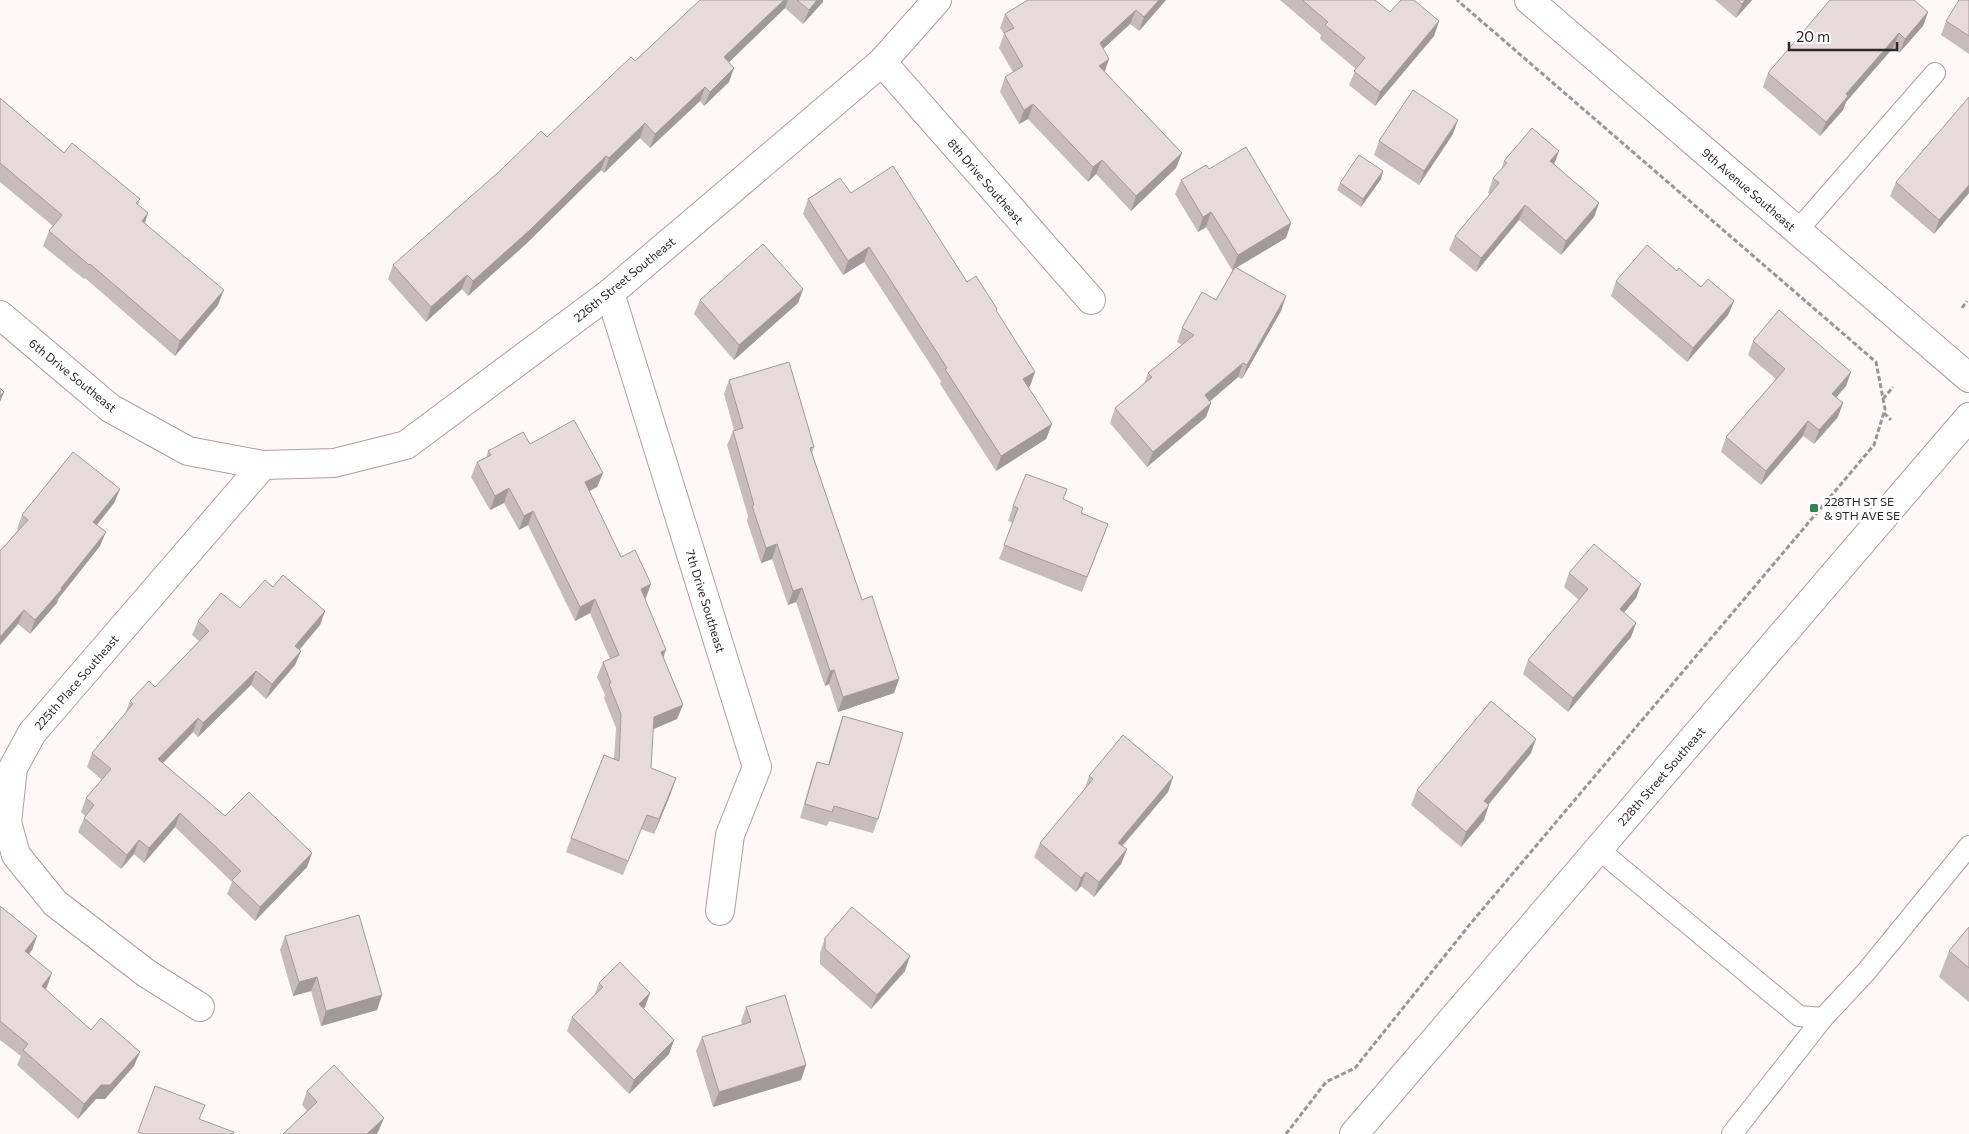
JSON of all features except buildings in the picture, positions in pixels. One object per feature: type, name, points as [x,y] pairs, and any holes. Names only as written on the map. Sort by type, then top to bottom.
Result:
[{"type":"street","name":"226th Street Southeast","points":[[263,465],[334,463],[406,445],[610,293],[882,62],[937,0]]},
{"type":"street","name":"9th Avenue Southeast","points":[[1528,0],[1969,378]]},
{"type":"street","name":"8th Drive Southeast","points":[[882,62],[1091,300]]},
{"type":"street","name":"7th Drive Southeast","points":[[610,293],[757,767],[730,835],[720,911]]},
{"type":"street","name":"6th Drive Southeast","points":[[0,315],[110,408],[188,451],[263,465]]},
{"type":"street","name":"228th Street Southeast","points":[[1354,1134],[1969,417]]},
{"type":"street","name":"225th Place Southeast","points":[[200,1007],[146,974],[55,903],[16,855],[7,822],[13,768],[32,733],[263,465]]},
{"type":"lane","points":[[1797,230],[1935,72]]},
{"type":"lane","points":[[1732,1134],[1823,1018],[1866,972],[1969,846]]},
{"type":"lane","points":[[1598,849],[1799,1016],[1823,1018]]},
{"type":"path","points":[[1286,1134],[1326,1082],[1355,1068],[1471,923],[1874,445],[1885,409],[1876,362],[1457,0]]},
{"type":"path","points":[[1962,308],[1967,302]]},
{"type":"path","points":[[1883,399],[1893,387]]},
{"type":"path","points":[[1884,412],[1891,420]]},
{"type":"place","name":"228TH ST SE & 9TH AVE SE","points":[[1814,508]]}]
